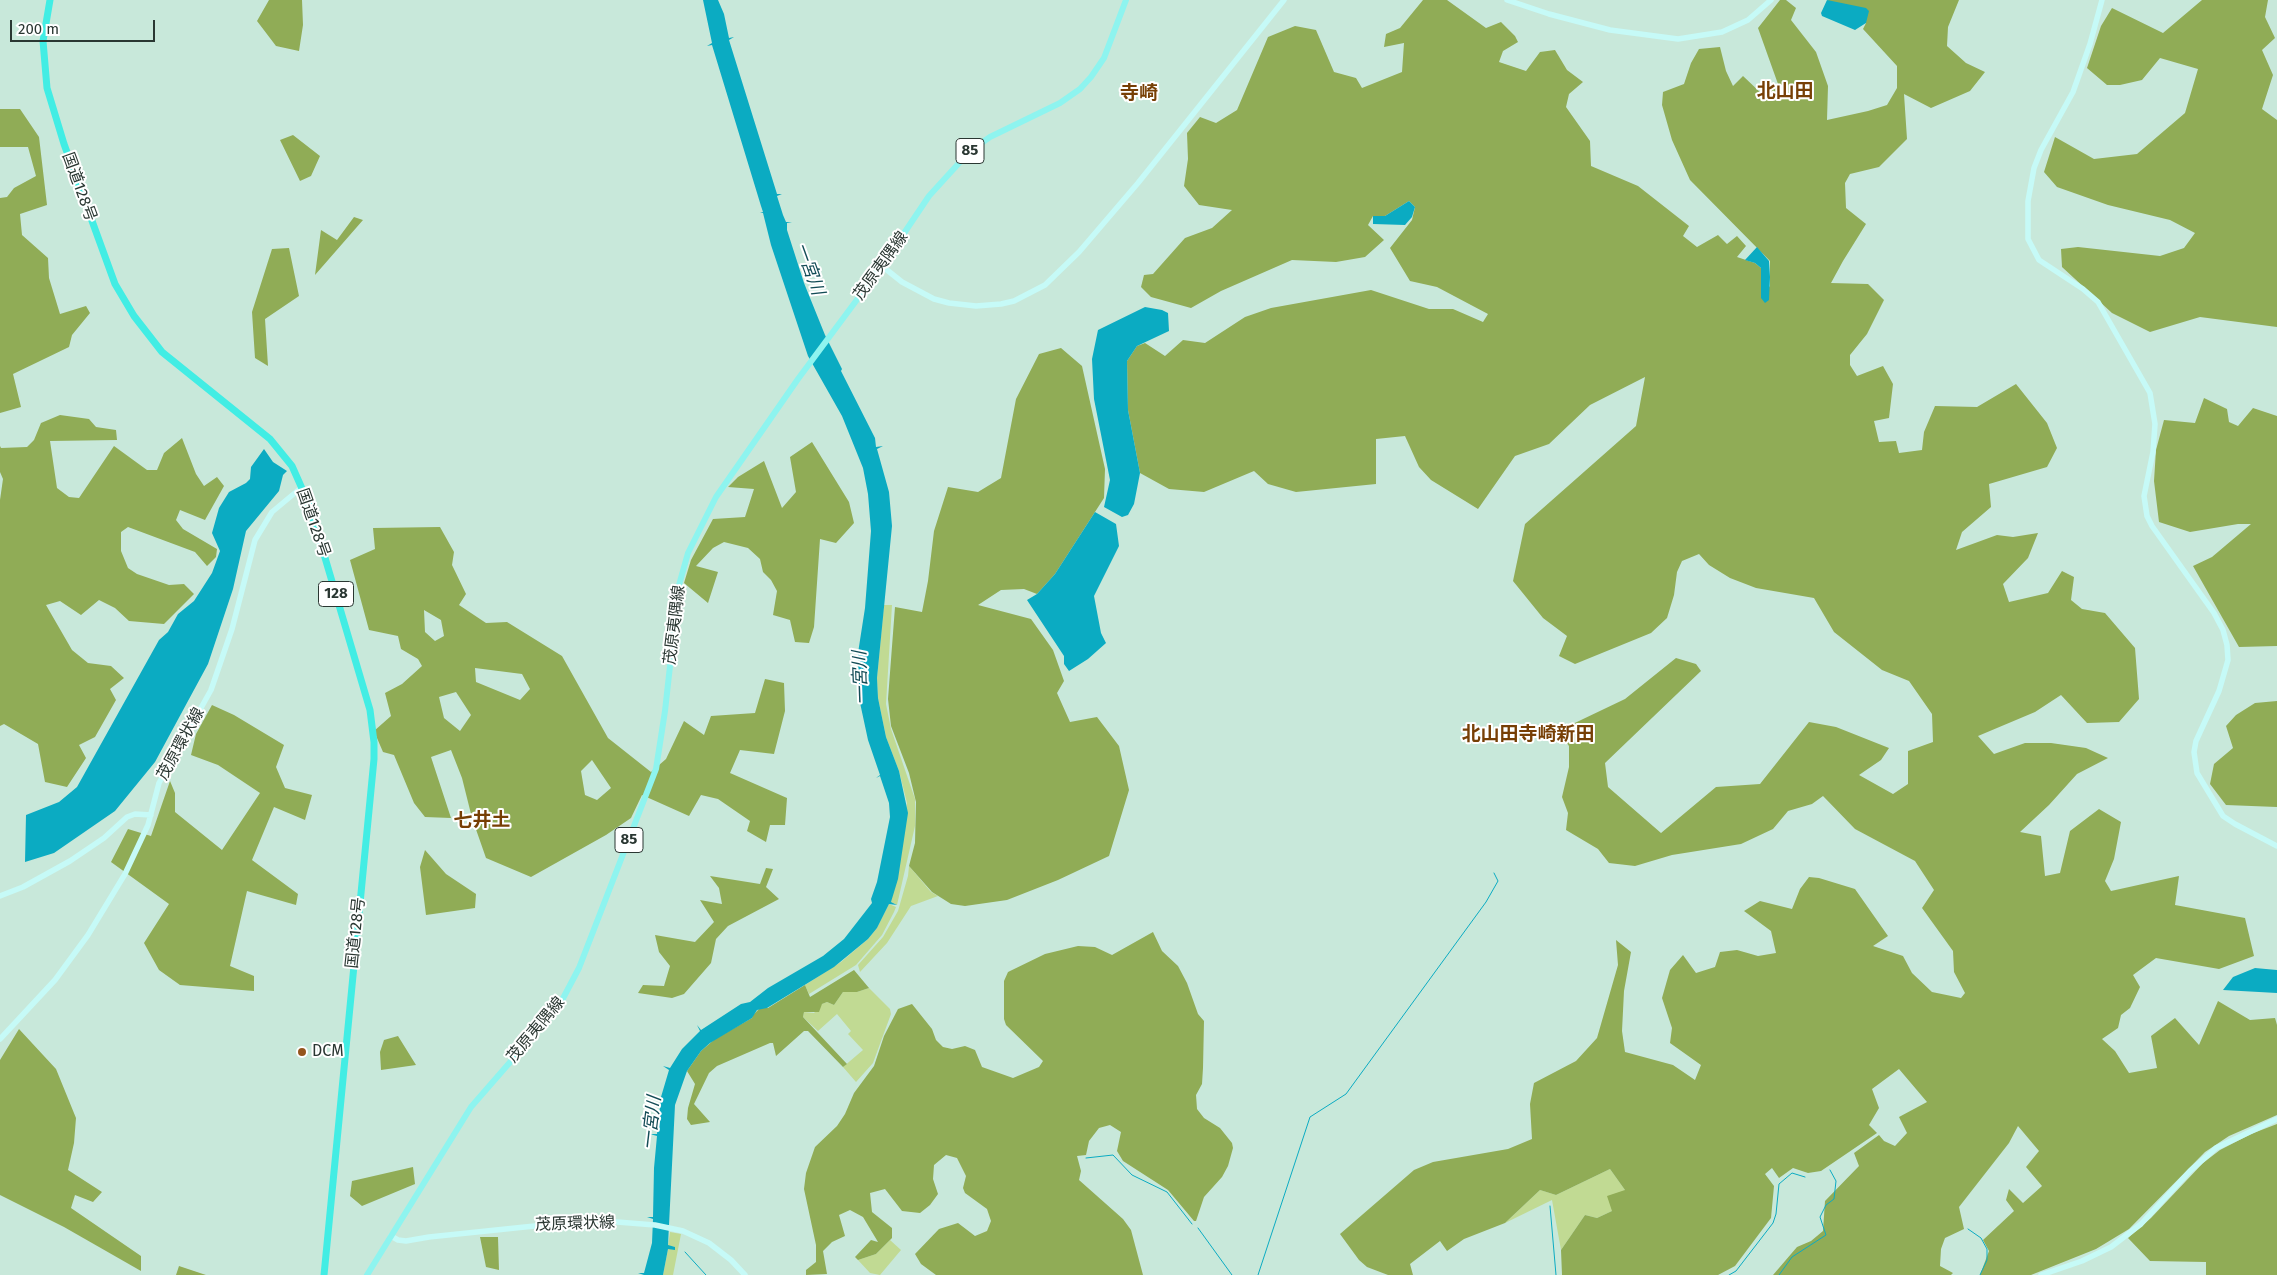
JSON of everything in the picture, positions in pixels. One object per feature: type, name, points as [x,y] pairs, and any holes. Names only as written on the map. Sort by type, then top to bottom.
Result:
[{"type":"highway","name":"国道128号","points":[[50,0],[43,41],[44,71],[47,88],[70,163],[115,284],[134,316],[162,352],[270,439],[287,459],[302,487],[321,541],[370,710],[374,742],[324,1275]]},
{"type":"main road","name":"茂原夷隅線","points":[[367,1275],[472,1107],[551,1015],[570,987],[656,769],[665,711],[679,585],[688,553],[716,496],[832,332],[882,266],[929,196],[970,151],[990,137],[1060,103],[1080,89],[1104,58],[1126,0]]},
{"type":"street","points":[[882,266],[902,282],[934,299],[949,303],[976,306],[1001,304],[1014,301],[1044,285],[1079,252],[1138,184],[1284,0]]},
{"type":"street","points":[[1507,0],[1549,14],[1610,30],[1658,38],[1678,39],[1722,32],[1748,20],[1771,0]]},
{"type":"street","points":[[2102,0],[2090,44],[2072,92],[2041,150],[2034,168],[2028,201],[2028,239],[2039,260],[2084,289],[2098,302],[2150,393],[2155,424],[2153,452],[2144,496],[2145,509],[2152,526],[2214,613],[2223,630],[2227,645],[2228,660],[2219,691],[2196,741],[2194,752],[2197,773],[2223,816],[2277,846]]},
{"type":"street","name":"茂原環状線","points":[[0,1039],[54,980],[88,935],[125,874],[148,825],[159,782],[211,690],[232,629],[255,540],[272,512],[302,487]]},
{"type":"street","points":[[0,896],[23,887],[70,861],[104,838],[127,817],[135,814],[151,815]]},
{"type":"street","points":[[2041,1275],[2082,1261],[2111,1247],[2141,1224],[2190,1171],[2216,1148],[2277,1119]]},
{"type":"street","name":"茂原環状線","points":[[391,1236],[398,1240],[406,1241],[561,1222],[592,1220],[638,1223],[684,1231],[720,1251],[745,1275]]},
{"type":"green space","points":[[269,0],[302,0],[303,25],[299,51],[276,46],[257,21]]},
{"type":"green space","points":[[1423,0],[1447,0],[1486,28],[1501,22],[1515,36],[1518,42],[1503,51],[1499,62],[1526,71],[1540,52],[1555,50],[1567,70],[1583,82],[1569,94],[1566,107],[1590,141],[1591,166],[1638,186],[1689,226],[1683,236],[1697,247],[1718,235],[1727,244],[1737,236],[1746,246],[1737,257],[1755,263],[1761,268],[1761,298],[1770,286],[1770,261],[1690,180],[1672,140],[1662,105],[1663,92],[1684,84],[1691,63],[1699,49],[1720,47],[1726,71],[1733,86],[1743,76],[1762,94],[1778,84],[1758,28],[1780,0],[1786,0],[1796,8],[1791,20],[1816,52],[1828,86],[1827,120],[1868,111],[1887,105],[1897,88],[1897,66],[1863,29],[1866,23],[1827,0],[1959,0],[1948,27],[1947,46],[1966,63],[1985,72],[1970,91],[1931,108],[1904,94],[1907,139],[1879,167],[1850,174],[1845,183],[1846,208],[1866,224],[1831,283],[1868,284],[1884,300],[1867,334],[1850,355],[1850,365],[1857,376],[1883,366],[1893,384],[1889,418],[1874,421],[1879,442],[1896,441],[1899,453],[1922,450],[1924,432],[1935,406],[1977,407],[2016,384],[2047,423],[2057,448],[2047,467],[1989,484],[1991,507],[1962,532],[1956,550],[1997,535],[2013,537],[2038,533],[2028,558],[2003,584],[2009,602],[2048,593],[2062,571],[2074,577],[2071,600],[2082,609],[2105,613],[2135,648],[2139,699],[2119,722],[2087,723],[2061,695],[2035,712],[1978,736],[1994,754],[2025,743],[2051,743],[2086,748],[2108,758],[2077,774],[2049,805],[2020,832],[2041,836],[2045,876],[2060,873],[2070,831],[2099,809],[2121,822],[2114,859],[2105,881],[2111,891],[2179,876],[2175,905],[2245,918],[2254,956],[2219,969],[2156,958],[2133,975],[2140,987],[2130,1008],[2121,1015],[2118,1028],[2102,1039],[2115,1051],[2129,1073],[2157,1068],[2151,1036],[2175,1018],[2199,1045],[2218,1001],[2250,1020],[2275,1018],[2277,1025],[2277,1115],[2229,1136],[2205,1152],[2129,1229],[2096,1249],[2031,1275],[1980,1275],[1989,1251],[1983,1240],[2014,1211],[2006,1200],[2009,1189],[2023,1203],[2042,1186],[2026,1167],[2039,1151],[2018,1126],[2009,1143],[1959,1207],[1964,1229],[1945,1238],[1941,1249],[1940,1266],[1953,1273],[1951,1275],[1773,1275],[1797,1247],[1811,1241],[1823,1231],[1825,1201],[1859,1166],[1854,1153],[1879,1135],[1884,1141],[1895,1146],[1907,1133],[1899,1117],[1927,1102],[1899,1069],[1872,1089],[1879,1108],[1869,1125],[1877,1133],[1821,1171],[1808,1173],[1793,1168],[1779,1178],[1772,1168],[1765,1174],[1774,1186],[1771,1218],[1735,1266],[1718,1275],[1562,1275],[1561,1250],[1585,1215],[1597,1218],[1612,1211],[1607,1196],[1625,1190],[1610,1169],[1556,1195],[1540,1190],[1505,1223],[1464,1239],[1447,1251],[1440,1241],[1410,1264],[1413,1275],[1388,1275],[1367,1267],[1359,1260],[1340,1234],[1414,1170],[1433,1162],[1508,1149],[1532,1139],[1530,1104],[1534,1083],[1576,1061],[1597,1038],[1618,965],[1616,940],[1631,952],[1624,991],[1622,1031],[1625,1052],[1673,1065],[1695,1080],[1701,1065],[1670,1043],[1672,1028],[1662,998],[1670,970],[1683,955],[1696,973],[1715,967],[1720,952],[1737,950],[1758,956],[1776,953],[1771,931],[1744,911],[1760,901],[1792,909],[1800,889],[1809,877],[1819,878],[1855,889],[1888,936],[1873,946],[1903,956],[1912,973],[1932,992],[1961,998],[1965,993],[1954,972],[1953,951],[1922,908],[1934,890],[1915,861],[1855,829],[1823,796],[1812,804],[1788,811],[1773,829],[1741,844],[1672,855],[1635,866],[1609,863],[1598,849],[1566,830],[1568,813],[1562,797],[1569,767],[1569,746],[1558,731],[1625,699],[1676,658],[1696,664],[1701,671],[1605,763],[1608,787],[1661,833],[1716,787],[1760,784],[1809,722],[1836,727],[1889,748],[1881,760],[1859,775],[1893,794],[1908,784],[1908,751],[1933,742],[1932,714],[1909,681],[1882,670],[1834,632],[1814,598],[1756,588],[1730,578],[1709,565],[1699,554],[1682,561],[1677,572],[1674,595],[1667,618],[1651,633],[1575,664],[1559,656],[1567,636],[1543,618],[1513,581],[1525,524],[1636,426],[1645,377],[1590,405],[1549,444],[1515,456],[1478,509],[1431,480],[1419,467],[1405,436],[1376,439],[1376,484],[1296,492],[1268,484],[1254,471],[1204,492],[1169,489],[1140,473],[1128,410],[1127,361],[1137,346],[1145,343],[1165,356],[1183,340],[1205,343],[1245,317],[1271,308],[1371,290],[1429,309],[1453,309],[1483,322],[1488,314],[1437,287],[1410,281],[1390,248],[1412,220],[1415,207],[1409,201],[1385,216],[1373,216],[1368,225],[1384,240],[1365,257],[1336,262],[1292,260],[1221,291],[1191,308],[1151,297],[1141,287],[1144,275],[1153,274],[1185,238],[1212,228],[1232,210],[1199,205],[1184,186],[1188,159],[1187,133],[1200,117],[1216,123],[1237,110],[1268,37],[1295,26],[1316,30],[1334,72],[1356,78],[1362,88],[1402,72],[1404,43],[1384,47],[1386,34],[1400,28]]},
{"type":"green space","points":[[2202,0],[2268,0],[2265,17],[2275,38],[2262,50],[2273,75],[2262,109],[2277,120],[2277,327],[2200,317],[2150,332],[2112,313],[2062,267],[2061,249],[2078,247],[2160,256],[2184,248],[2195,233],[2170,220],[2108,205],[2057,187],[2044,172],[2055,137],[2094,159],[2137,154],[2185,113],[2198,69],[2160,58],[2142,80],[2120,85],[2107,85],[2087,68],[2101,26],[2112,8],[2163,33]]},
{"type":"green space","points":[[0,109],[20,109],[39,137],[47,205],[20,214],[22,235],[48,258],[49,278],[60,314],[86,306],[90,313],[72,335],[69,347],[13,374],[21,407],[0,413],[0,198],[7,197],[14,188],[36,176],[28,147],[0,147]]},
{"type":"green space","points":[[293,135],[320,156],[311,176],[300,181],[280,140]]},
{"type":"green space","points":[[354,217],[363,220],[315,275],[321,230],[337,240]]},
{"type":"green space","points":[[289,248],[299,296],[265,319],[268,366],[255,358],[252,312],[272,249]]},
{"type":"green space","points":[[1061,348],[1082,366],[1105,469],[1104,498],[1055,574],[1037,594],[1024,589],[1001,590],[978,605],[1031,619],[1053,650],[1064,681],[1057,693],[1070,722],[1097,717],[1119,746],[1129,790],[1109,856],[1058,880],[1007,900],[965,906],[951,904],[932,892],[909,866],[915,843],[916,802],[909,773],[891,726],[888,699],[895,607],[922,612],[934,531],[948,487],[978,492],[1001,478],[1016,399],[1039,354]]},
{"type":"green space","points":[[2204,398],[2227,409],[2229,422],[2238,426],[2253,408],[2277,416],[2277,646],[2239,647],[2193,566],[2212,557],[2251,524],[2238,524],[2190,532],[2159,522],[2154,481],[2156,450],[2164,420],[2195,423]]},
{"type":"green space","points":[[60,415],[89,419],[96,427],[116,430],[117,440],[50,441],[57,488],[69,497],[79,498],[114,446],[147,470],[157,470],[164,453],[182,438],[196,474],[204,486],[217,477],[224,486],[205,520],[180,510],[176,520],[183,529],[217,549],[216,557],[207,566],[195,552],[128,527],[121,532],[121,551],[128,568],[137,574],[169,585],[184,584],[194,594],[164,624],[129,621],[115,608],[99,600],[81,615],[60,601],[46,605],[72,650],[88,663],[111,666],[124,678],[110,689],[116,700],[95,737],[79,745],[86,758],[67,787],[45,782],[38,744],[4,724],[0,726],[0,500],[3,479],[0,472],[0,446],[1,448],[27,447],[34,440],[41,423]]},
{"type":"green space","points":[[812,442],[849,502],[854,523],[836,543],[820,539],[814,627],[809,643],[795,642],[790,620],[773,615],[777,591],[771,580],[763,572],[760,559],[748,548],[724,542],[713,548],[696,566],[718,572],[708,603],[684,583],[691,560],[713,519],[745,517],[754,489],[728,487],[738,477],[764,461],[782,508],[796,492],[790,457]]},
{"type":"green space","points":[[440,527],[454,552],[452,565],[466,594],[459,605],[486,623],[507,622],[562,656],[608,738],[651,772],[666,759],[684,721],[704,735],[711,716],[755,713],[765,679],[784,683],[785,711],[774,754],[740,750],[730,773],[787,798],[785,825],[770,825],[766,842],[747,831],[750,821],[718,799],[701,795],[689,816],[642,795],[631,818],[606,835],[531,877],[486,858],[472,818],[462,778],[451,750],[431,757],[451,818],[425,817],[414,803],[394,755],[383,752],[374,731],[391,716],[385,693],[402,684],[422,666],[418,659],[401,649],[398,636],[369,630],[350,560],[375,549],[373,528]],"holes":[[[424,610],[441,620],[444,636],[435,641],[425,632]],[[475,668],[522,674],[530,689],[520,700],[476,682]],[[456,692],[471,715],[460,731],[444,718],[439,697]],[[592,760],[611,788],[597,800],[585,795],[581,771]]]},
{"type":"green space","points":[[884,605],[892,605],[886,704],[891,729],[915,799],[915,826],[897,905],[891,902],[907,803],[899,771],[886,737],[878,698],[877,678]]},
{"type":"green space","points":[[2277,701],[2277,807],[2226,805],[2210,784],[2214,764],[2233,748],[2226,726],[2236,715],[2255,703]]},
{"type":"green space","points":[[212,705],[234,715],[284,745],[276,767],[285,788],[312,795],[305,820],[274,807],[252,860],[298,894],[296,905],[247,891],[230,966],[254,976],[254,991],[180,985],[159,970],[144,943],[169,904],[111,862],[128,829],[151,836],[170,781],[175,793],[175,812],[222,850],[260,793],[218,765],[191,755],[196,734]]},
{"type":"green space","points":[[425,850],[446,874],[476,894],[475,908],[426,915],[420,867]]},
{"type":"green space","points":[[909,866],[931,892],[938,896],[911,906],[887,943],[860,972],[858,965],[883,937],[898,911]]},
{"type":"green space","points":[[766,868],[773,869],[766,887],[779,899],[728,926],[716,939],[711,963],[684,994],[672,998],[638,993],[643,985],[664,986],[670,966],[659,952],[655,935],[695,942],[714,922],[700,900],[722,904],[719,888],[710,876],[760,884]]},
{"type":"green space","points":[[889,904],[896,907],[882,935],[856,965],[809,994],[805,985],[841,962],[868,939],[877,928]]},
{"type":"green space","points":[[1153,932],[1162,951],[1178,966],[1187,983],[1198,1014],[1204,1021],[1202,1084],[1196,1095],[1197,1109],[1204,1118],[1220,1128],[1232,1143],[1233,1148],[1228,1166],[1222,1177],[1204,1197],[1196,1221],[1168,1190],[1123,1161],[1117,1151],[1121,1132],[1110,1125],[1099,1128],[1089,1141],[1086,1155],[1077,1156],[1081,1171],[1079,1180],[1123,1219],[1131,1230],[1143,1275],[936,1275],[921,1264],[915,1254],[939,1229],[958,1223],[975,1236],[987,1231],[991,1221],[987,1209],[965,1193],[963,1188],[966,1176],[957,1158],[946,1155],[934,1165],[933,1179],[938,1194],[930,1205],[920,1213],[902,1211],[885,1189],[870,1193],[872,1212],[892,1228],[892,1238],[876,1254],[858,1260],[855,1257],[871,1240],[878,1242],[863,1217],[850,1210],[839,1215],[845,1236],[832,1242],[823,1251],[827,1274],[806,1275],[806,1270],[816,1262],[816,1245],[804,1189],[806,1173],[815,1147],[837,1126],[845,1114],[854,1093],[874,1066],[884,1036],[898,1009],[912,1004],[932,1029],[936,1040],[943,1047],[952,1049],[965,1046],[975,1050],[982,1067],[1013,1078],[1039,1067],[1043,1061],[1006,1025],[1004,1019],[1004,981],[1008,972],[1045,954],[1078,946],[1095,947],[1112,955]]},
{"type":"green space","points":[[854,970],[869,988],[857,992],[843,992],[834,1005],[827,1002],[822,1004],[819,1012],[804,1012],[803,1017],[847,1064],[843,1067],[808,1031],[804,1031],[776,1056],[773,1043],[770,1043],[717,1066],[709,1073],[694,1104],[710,1122],[691,1125],[687,1119],[688,1108],[695,1084],[687,1071],[701,1051],[715,1039],[752,1018],[760,1008],[768,1008],[805,985],[810,997]]},
{"type":"green space","points":[[869,988],[890,1009],[891,1014],[873,1063],[856,1082],[843,1067],[863,1050],[848,1034],[851,1031],[837,1014],[818,1031],[803,1017],[804,1012],[814,1013],[822,1004],[827,1002],[834,1005],[843,992],[857,992]]},
{"type":"green space","points":[[19,1029],[56,1069],[76,1118],[74,1143],[68,1170],[102,1192],[93,1202],[75,1195],[71,1208],[141,1256],[141,1271],[64,1227],[0,1195],[0,1060]]},
{"type":"green space","points":[[398,1036],[416,1065],[381,1070],[380,1052],[384,1040]]},
{"type":"green space","points":[[2277,1124],[2277,1275],[2206,1275],[2206,1262],[2150,1261],[2128,1238],[2151,1218],[2203,1163],[2220,1150],[2251,1134]]},
{"type":"green space","points":[[413,1167],[415,1184],[362,1206],[350,1196],[352,1181]]},
{"type":"green space","points":[[1610,1169],[1625,1190],[1612,1211],[1597,1218],[1585,1215],[1561,1250],[1552,1200],[1505,1223],[1540,1190],[1556,1195]]},
{"type":"green space","points":[[670,1232],[681,1234],[673,1275],[663,1275],[668,1249],[675,1247],[668,1246]]},
{"type":"green space","points":[[480,1237],[498,1237],[499,1270],[486,1267]]},
{"type":"green space","points":[[890,1240],[901,1250],[880,1275],[870,1273],[858,1260],[876,1254]]},
{"type":"green space","points":[[179,1266],[206,1275],[176,1275]]},
{"type":"water","name":"一宮川","points":[[703,0],[718,0],[724,14],[729,38],[734,37],[729,40],[777,194],[782,194],[777,196],[783,215],[786,222],[792,222],[787,223],[787,230],[804,283],[825,335],[842,369],[841,371],[875,438],[876,447],[883,446],[877,449],[889,492],[892,526],[877,678],[878,698],[886,737],[899,771],[908,813],[898,879],[891,902],[897,905],[889,904],[877,928],[868,939],[834,967],[767,1008],[757,1010],[752,1018],[710,1043],[701,1051],[687,1071],[675,1105],[668,1245],[675,1247],[675,1250],[668,1249],[663,1275],[644,1275],[638,1273],[644,1273],[652,1243],[653,1219],[647,1217],[653,1217],[657,1136],[650,1134],[657,1134],[661,1097],[669,1070],[663,1066],[670,1068],[682,1049],[700,1031],[697,1025],[701,1030],[741,1004],[750,1002],[768,988],[823,956],[844,939],[872,903],[871,899],[877,882],[890,817],[889,803],[880,776],[876,778],[880,775],[868,740],[859,698],[858,653],[865,608],[871,531],[868,494],[863,468],[842,416],[808,356],[771,245],[763,213],[760,213],[763,212],[712,45],[707,46],[712,43]]},
{"type":"water","points":[[1827,0],[1866,8],[1869,11],[1866,23],[1855,30],[1822,16],[1821,13]]},
{"type":"water","points":[[1409,201],[1415,207],[1412,217],[1405,225],[1373,224],[1373,216],[1385,216]]},
{"type":"water","points":[[1757,247],[1769,261],[1769,300],[1765,303],[1761,298],[1761,268],[1755,263],[1745,260]]},
{"type":"water","points":[[1145,307],[1168,313],[1169,331],[1137,346],[1127,361],[1128,410],[1140,473],[1134,504],[1128,515],[1122,517],[1104,507],[1110,480],[1094,399],[1092,359],[1098,330]]},
{"type":"water","points":[[264,449],[273,462],[287,471],[283,475],[279,491],[246,531],[233,589],[208,664],[155,762],[115,811],[54,853],[25,862],[26,815],[59,802],[77,787],[159,640],[168,632],[178,614],[194,601],[212,573],[220,551],[212,533],[219,508],[229,492],[250,479],[251,467]]},
{"type":"water","points":[[1095,512],[1116,524],[1119,546],[1094,596],[1101,633],[1106,643],[1088,659],[1069,671],[1064,664],[1064,656],[1027,600],[1037,594],[1055,574]]},
{"type":"water","points":[[2255,968],[2277,970],[2277,993],[2223,990],[2233,977]]},
{"type":"waterway","points":[[1258,1275],[1310,1117],[1346,1094],[1486,902],[1498,881],[1494,873]]},
{"type":"waterway","points":[[1086,1158],[1113,1155],[1132,1175],[1167,1192],[1192,1224]]},
{"type":"waterway","points":[[1779,1275],[1792,1257],[1826,1235],[1820,1217],[1826,1205],[1834,1199],[1836,1181],[1830,1170]]},
{"type":"waterway","points":[[1729,1275],[1736,1271],[1773,1223],[1776,1214],[1779,1184],[1792,1173],[1805,1177]]},
{"type":"waterway","points":[[1550,1206],[1556,1275]]},
{"type":"waterway","points":[[1198,1228],[1232,1275]]},
{"type":"waterway","points":[[1968,1229],[1981,1238],[1987,1249],[1987,1260],[1980,1275]]},
{"type":"waterway","points":[[685,1252],[706,1275]]},
{"type":"place","name":"DCM","points":[[302,1052]]},
{"type":"district","name":"北山田","points":[[1785,92]]},
{"type":"district","name":"寺崎","points":[[1139,94]]},
{"type":"district","name":"北山田寺崎新田","points":[[1528,735]]},
{"type":"district","name":"七井土","points":[[482,821]]}]
